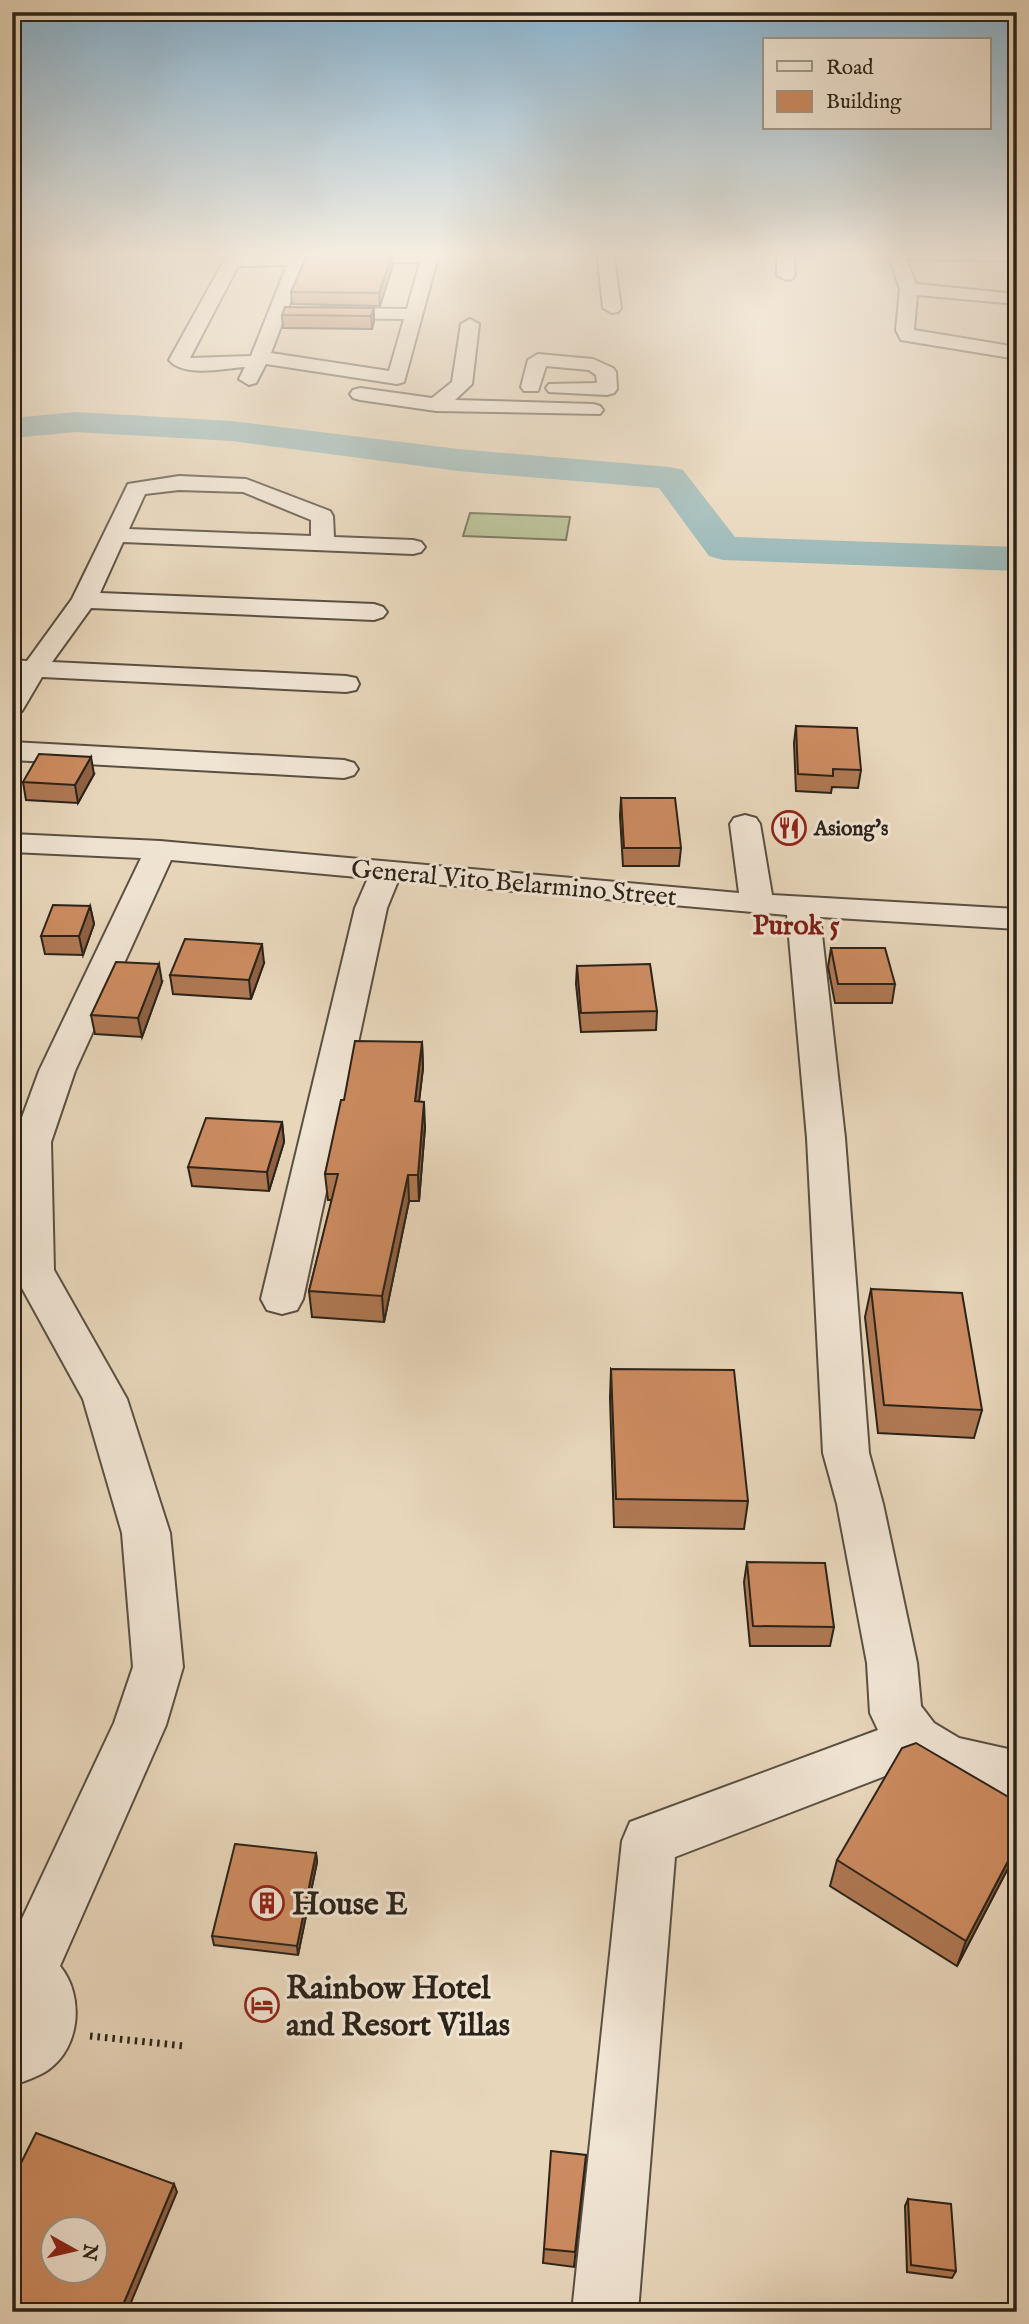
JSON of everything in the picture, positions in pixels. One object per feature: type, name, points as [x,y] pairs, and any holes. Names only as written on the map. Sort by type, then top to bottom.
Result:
[{"type":"street","points":[[180,359],[188,364],[329,368],[397,378],[469,384]]},
{"type":"street","points":[[194,383],[255,366],[259,359]]},
{"type":"street","points":[[329,368],[332,359]]},
{"type":"street","points":[[397,378],[402,359]]},
{"type":"street","points":[[469,359],[469,384]]},
{"type":"street","points":[[255,366],[275,382]]},
{"type":"street","points":[[436,405],[469,384]]},
{"type":"street","points":[[342,392],[436,405],[593,410]]},
{"type":"street","points":[[12,705],[23,669],[84,600],[136,489],[179,483],[246,486],[322,516],[323,544]]},
{"type":"street","points":[[114,535],[413,547]]},
{"type":"street","points":[[84,600],[374,612]]},
{"type":"street","points":[[23,669],[346,684]]},
{"type":"street","points":[[12,751],[344,768]]},
{"type":"street","points":[[745,824],[757,904]]},
{"type":"street","name":"General Vito Belarmino Street","points":[[12,844],[160,850],[757,904],[1017,919]]},
{"type":"street","points":[[28,2044],[49,2014],[47,1997],[38,1984],[18,1979],[140,1725],[158,1667],[146,1533],[105,1399],[33,1270],[32,1142],[57,1071],[160,850]]},
{"type":"street","points":[[282,1298],[371,908],[387,870]]},
{"type":"street","points":[[802,905],[826,1138],[846,1453],[860,1504],[892,1663],[896,1713],[915,1740],[948,1760],[1017,1776]]},
{"type":"street","points":[[605,2312],[649,1841],[915,1740]]},
{"type":"path","points":[[28,2044],[185,2046]]},
{"type":"green space","points":[[470,513],[570,517],[566,540],[463,536]]},
{"type":"building","points":[[796,726],[857,728],[861,770],[833,769],[833,776],[798,774]]},
{"type":"building","points":[[39,754],[91,757],[75,785],[23,782]]},
{"type":"building","points":[[621,798],[675,798],[681,848],[624,848]]},
{"type":"building","points":[[53,905],[90,906],[79,936],[41,936]]},
{"type":"building","points":[[185,939],[262,944],[249,980],[170,975]]},
{"type":"building","points":[[831,948],[885,948],[895,984],[838,984]]},
{"type":"building","points":[[116,962],[159,964],[138,1018],[91,1015]]},
{"type":"building","points":[[650,964],[657,1011],[581,1013],[577,966]]},
{"type":"building","points":[[355,1041],[422,1042],[415,1101],[424,1102],[418,1175],[408,1175],[382,1296],[309,1291],[338,1174],[325,1174],[341,1100],[344,1100]]},
{"type":"building","points":[[206,1118],[282,1122],[267,1172],[188,1167]]},
{"type":"building","points":[[871,1289],[962,1293],[982,1410],[884,1405]]},
{"type":"building","points":[[611,1369],[734,1370],[748,1501],[616,1499]]},
{"type":"building","points":[[747,1562],[825,1563],[834,1627],[753,1626]]},
{"type":"building","points":[[916,1743],[1017,1802],[1017,1844],[966,1941],[837,1860],[902,1748]]},
{"type":"building","name":"House E","points":[[235,1844],[316,1853],[297,1946],[212,1936]]},
{"type":"building","points":[[36,2133],[174,2184],[120,2312],[12,2312],[12,2181]]},
{"type":"building","points":[[551,2151],[586,2155],[575,2252],[544,2249]]},
{"type":"building","points":[[908,2199],[951,2204],[956,2271],[911,2265]]},
{"type":"building","points":[[212,2304],[237,2312],[209,2312]]},
{"type":"waterway","points":[[12,428],[76,422],[232,431],[458,460],[670,478],[723,548],[1017,559]]},
{"type":"place","name":"Asiong's","points":[[789,828]]},
{"type":"place","name":"House E","points":[[267,1903]]},
{"type":"place","name":"Rainbow Hotel and Resort Villas","points":[[262,2005]]},
{"type":"district","name":"Purok 5","points":[[796,924]]}]
